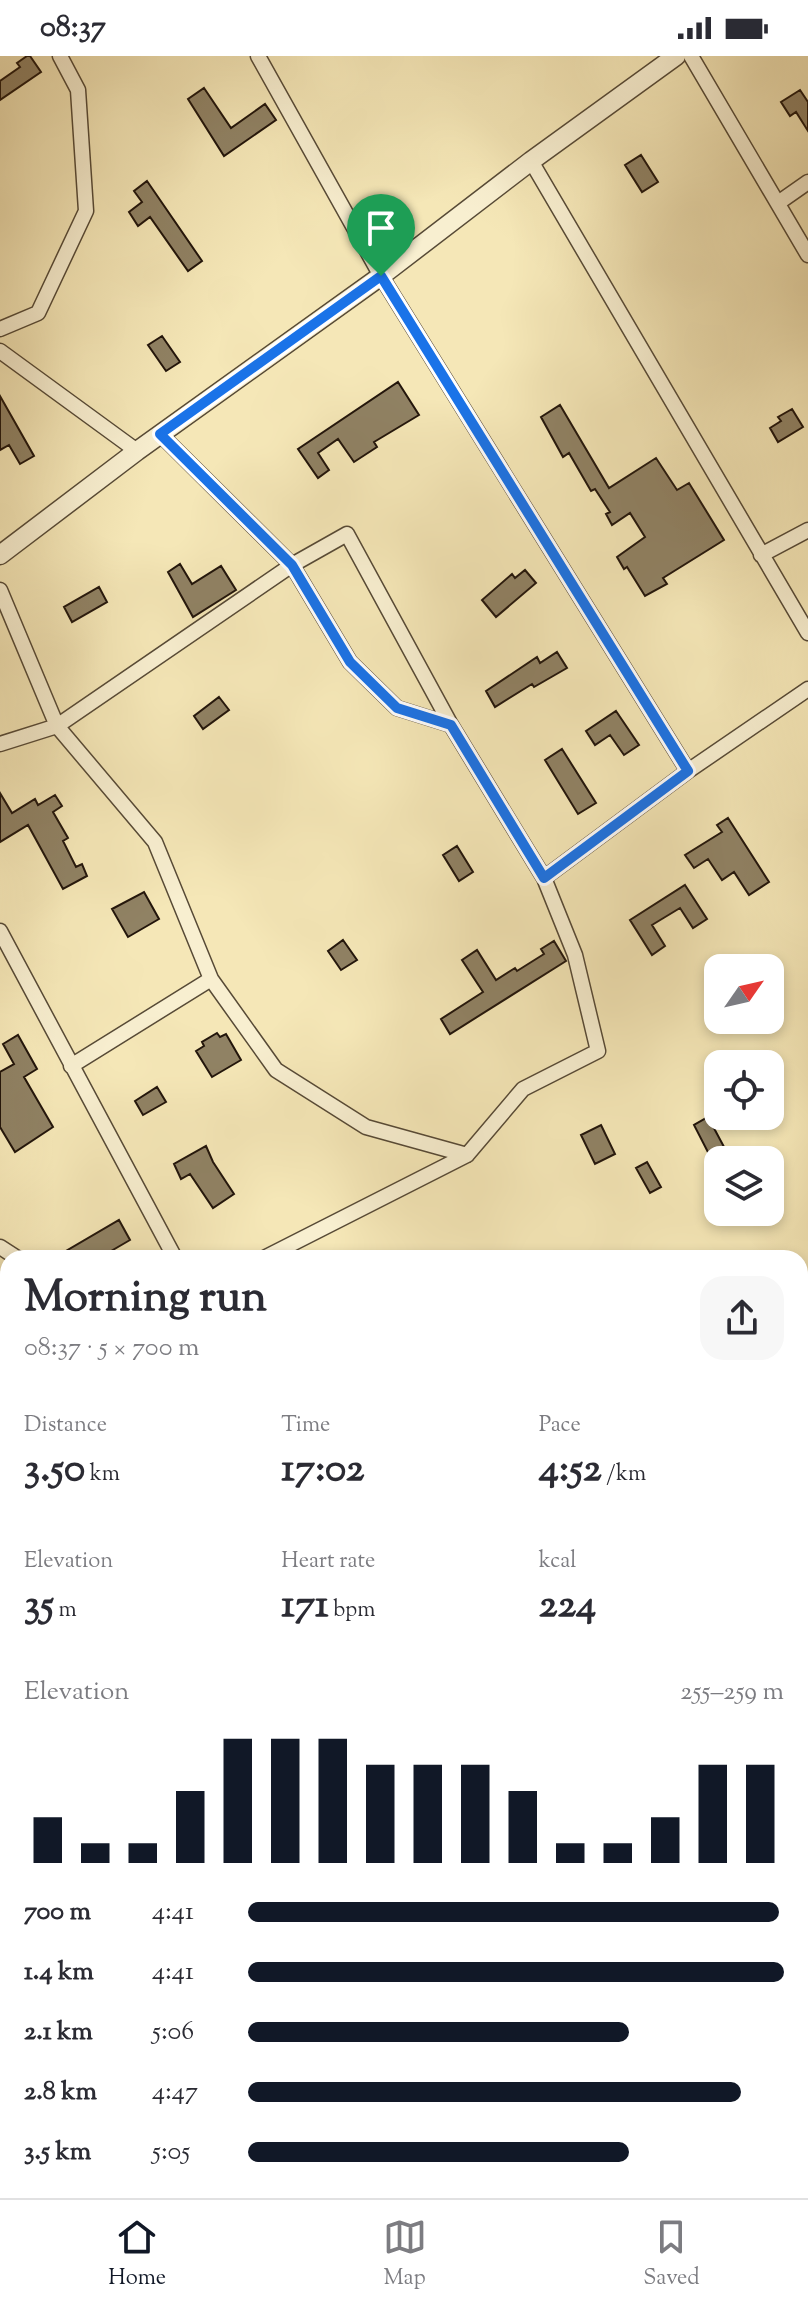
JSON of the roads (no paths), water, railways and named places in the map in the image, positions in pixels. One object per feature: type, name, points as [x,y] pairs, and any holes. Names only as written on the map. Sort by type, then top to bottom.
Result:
[{"type":"street","points":[[0,329],[38,313],[86,211],[78,90],[60,56]]},
{"type":"street","points":[[258,56],[381,276],[688,771]]},
{"type":"street","points":[[0,555],[676,56]]},
{"type":"street","points":[[691,56],[808,255]]},
{"type":"street","points":[[531,161],[808,633]]},
{"type":"street","points":[[778,203],[808,182]]},
{"type":"street","points":[[0,351],[137,451]]},
{"type":"street","points":[[160,434],[292,565],[350,662],[397,708],[451,725]]},
{"type":"street","points":[[761,555],[808,530]]},
{"type":"street","points":[[0,744],[57,726],[292,565],[347,534],[451,725],[544,878],[575,955],[598,1051],[523,1089],[467,1155],[280,1250]]},
{"type":"street","points":[[0,590],[57,726],[155,842],[211,979],[276,1070],[366,1127],[467,1155]]},
{"type":"street","points":[[544,878],[688,771],[808,689]]},
{"type":"street","points":[[0,931],[171,1250]]},
{"type":"street","points":[[71,1066],[211,979]]}]
